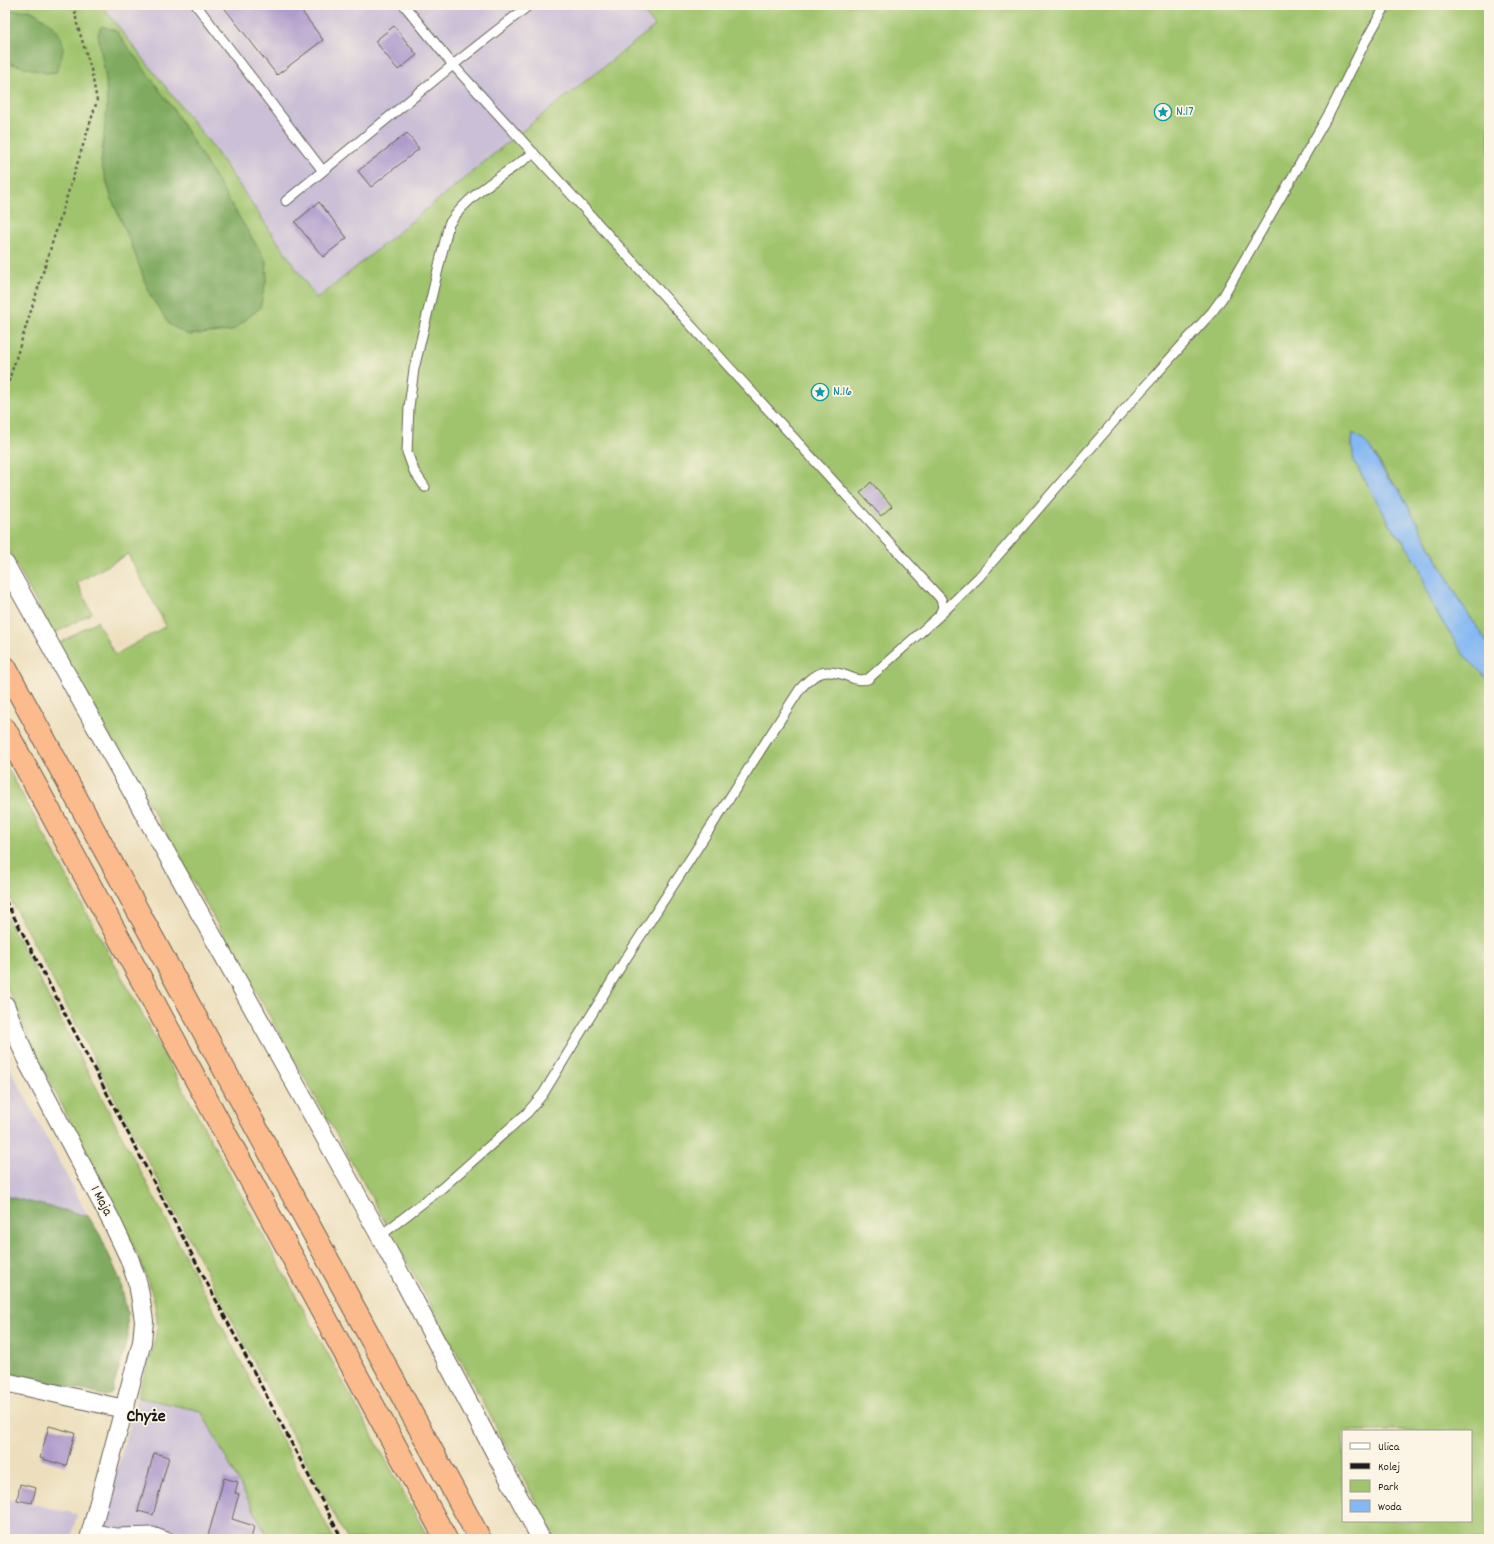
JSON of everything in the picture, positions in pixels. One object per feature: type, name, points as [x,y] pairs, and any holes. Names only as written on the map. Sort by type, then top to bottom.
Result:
[{"type":"highway","points":[[5,667],[480,1539]]},
{"type":"highway","points":[[5,729],[446,1539]]},
{"type":"street","points":[[5,564],[380,1236],[541,1539]]},
{"type":"street","name":"1 Maja","points":[[5,1005],[28,1063],[111,1220],[129,1258],[138,1284],[144,1321],[142,1342],[90,1533]]},
{"type":"street","points":[[5,1382],[124,1409]]},
{"type":"lane","points":[[196,5],[323,172]]},
{"type":"lane","points":[[404,5],[453,65],[942,599],[943,607],[939,616]]},
{"type":"lane","points":[[380,1236],[442,1188],[527,1113],[543,1094],[623,964],[800,689],[809,679],[822,672],[834,672],[860,681],[868,679],[939,616],[979,577],[1123,411],[1212,312],[1239,271],[1326,118],[1386,5]]},
{"type":"lane","points":[[286,201],[528,6]]},
{"type":"lane","points":[[425,487],[414,471],[407,452],[409,407],[414,369],[450,224],[457,212],[468,201],[534,153]]},
{"type":"lane","points":[[90,1533],[153,1532],[172,1539]]},
{"type":"path","points":[[5,393],[97,101],[91,69],[77,24],[74,5]]},
{"type":"shaded area","points":[[101,5],[638,5],[655,26],[517,135],[317,299],[213,147]]},
{"type":"shaded area","points":[[5,1059],[88,1216],[5,1196]]},
{"type":"shaded area","points":[[137,1397],[201,1411],[269,1539],[98,1539]]},
{"type":"shaded area","points":[[5,1498],[77,1514],[71,1539],[5,1539]]},
{"type":"green space","points":[[5,5],[101,5],[213,147],[317,299],[517,135],[655,26],[638,5],[1489,5],[1489,645],[1462,605],[1398,488],[1388,477],[1375,454],[1353,433],[1352,443],[1355,461],[1359,469],[1389,523],[1419,566],[1425,588],[1440,619],[1463,651],[1489,681],[1489,1539],[555,1539],[435,1313],[311,1089],[58,644],[97,621],[115,655],[166,626],[128,554],[77,583],[92,613],[53,634],[5,543]]},
{"type":"green space","points":[[30,10],[49,22],[60,35],[63,50],[56,72],[46,73],[5,62],[5,11]]},
{"type":"green space","points":[[102,26],[116,31],[172,107],[266,261],[267,277],[260,308],[232,331],[189,335],[170,325],[150,295],[132,246],[112,200],[101,163],[107,106],[106,79],[98,34]]},
{"type":"green space","points":[[5,763],[429,1539],[347,1539],[5,889]]},
{"type":"green space","points":[[5,914],[334,1539],[269,1539],[201,1411],[137,1397],[150,1358],[157,1328],[154,1301],[149,1283],[135,1249],[33,1048],[13,999],[5,984]]},
{"type":"green space","points":[[5,1196],[88,1216],[100,1235],[120,1280],[127,1311],[128,1337],[112,1392],[107,1396],[5,1372]]},
{"type":"water","points":[[1353,433],[1366,443],[1387,477],[1398,488],[1462,605],[1489,645],[1489,681],[1464,655],[1438,615],[1428,595],[1419,566],[1403,541],[1391,526],[1354,461],[1352,446]]},
{"type":"building","points":[[222,5],[297,5],[323,40],[277,75]]},
{"type":"building","points":[[394,26],[417,55],[398,70],[375,41]]},
{"type":"building","points":[[407,133],[419,149],[371,187],[358,171]]},
{"type":"building","points":[[319,202],[347,238],[323,257],[295,222]]},
{"type":"building","points":[[871,482],[892,506],[881,516],[860,493]]},
{"type":"building","points":[[49,1426],[75,1433],[66,1466],[40,1458]]},
{"type":"building","points":[[154,1453],[169,1457],[153,1515],[138,1511]]},
{"type":"building","points":[[224,1478],[238,1482],[235,1493],[239,1494],[232,1519],[254,1526],[251,1539],[217,1539],[208,1536]]},
{"type":"building","points":[[20,1484],[36,1488],[32,1503],[17,1500]]},
{"type":"railway","points":[[5,900],[342,1539]]},
{"type":"place","name":"N.17","points":[[1163,112]]},
{"type":"place","name":"N.16","points":[[820,392]]},
{"type":"district","name":"Chyże","points":[[146,1417]]}]
